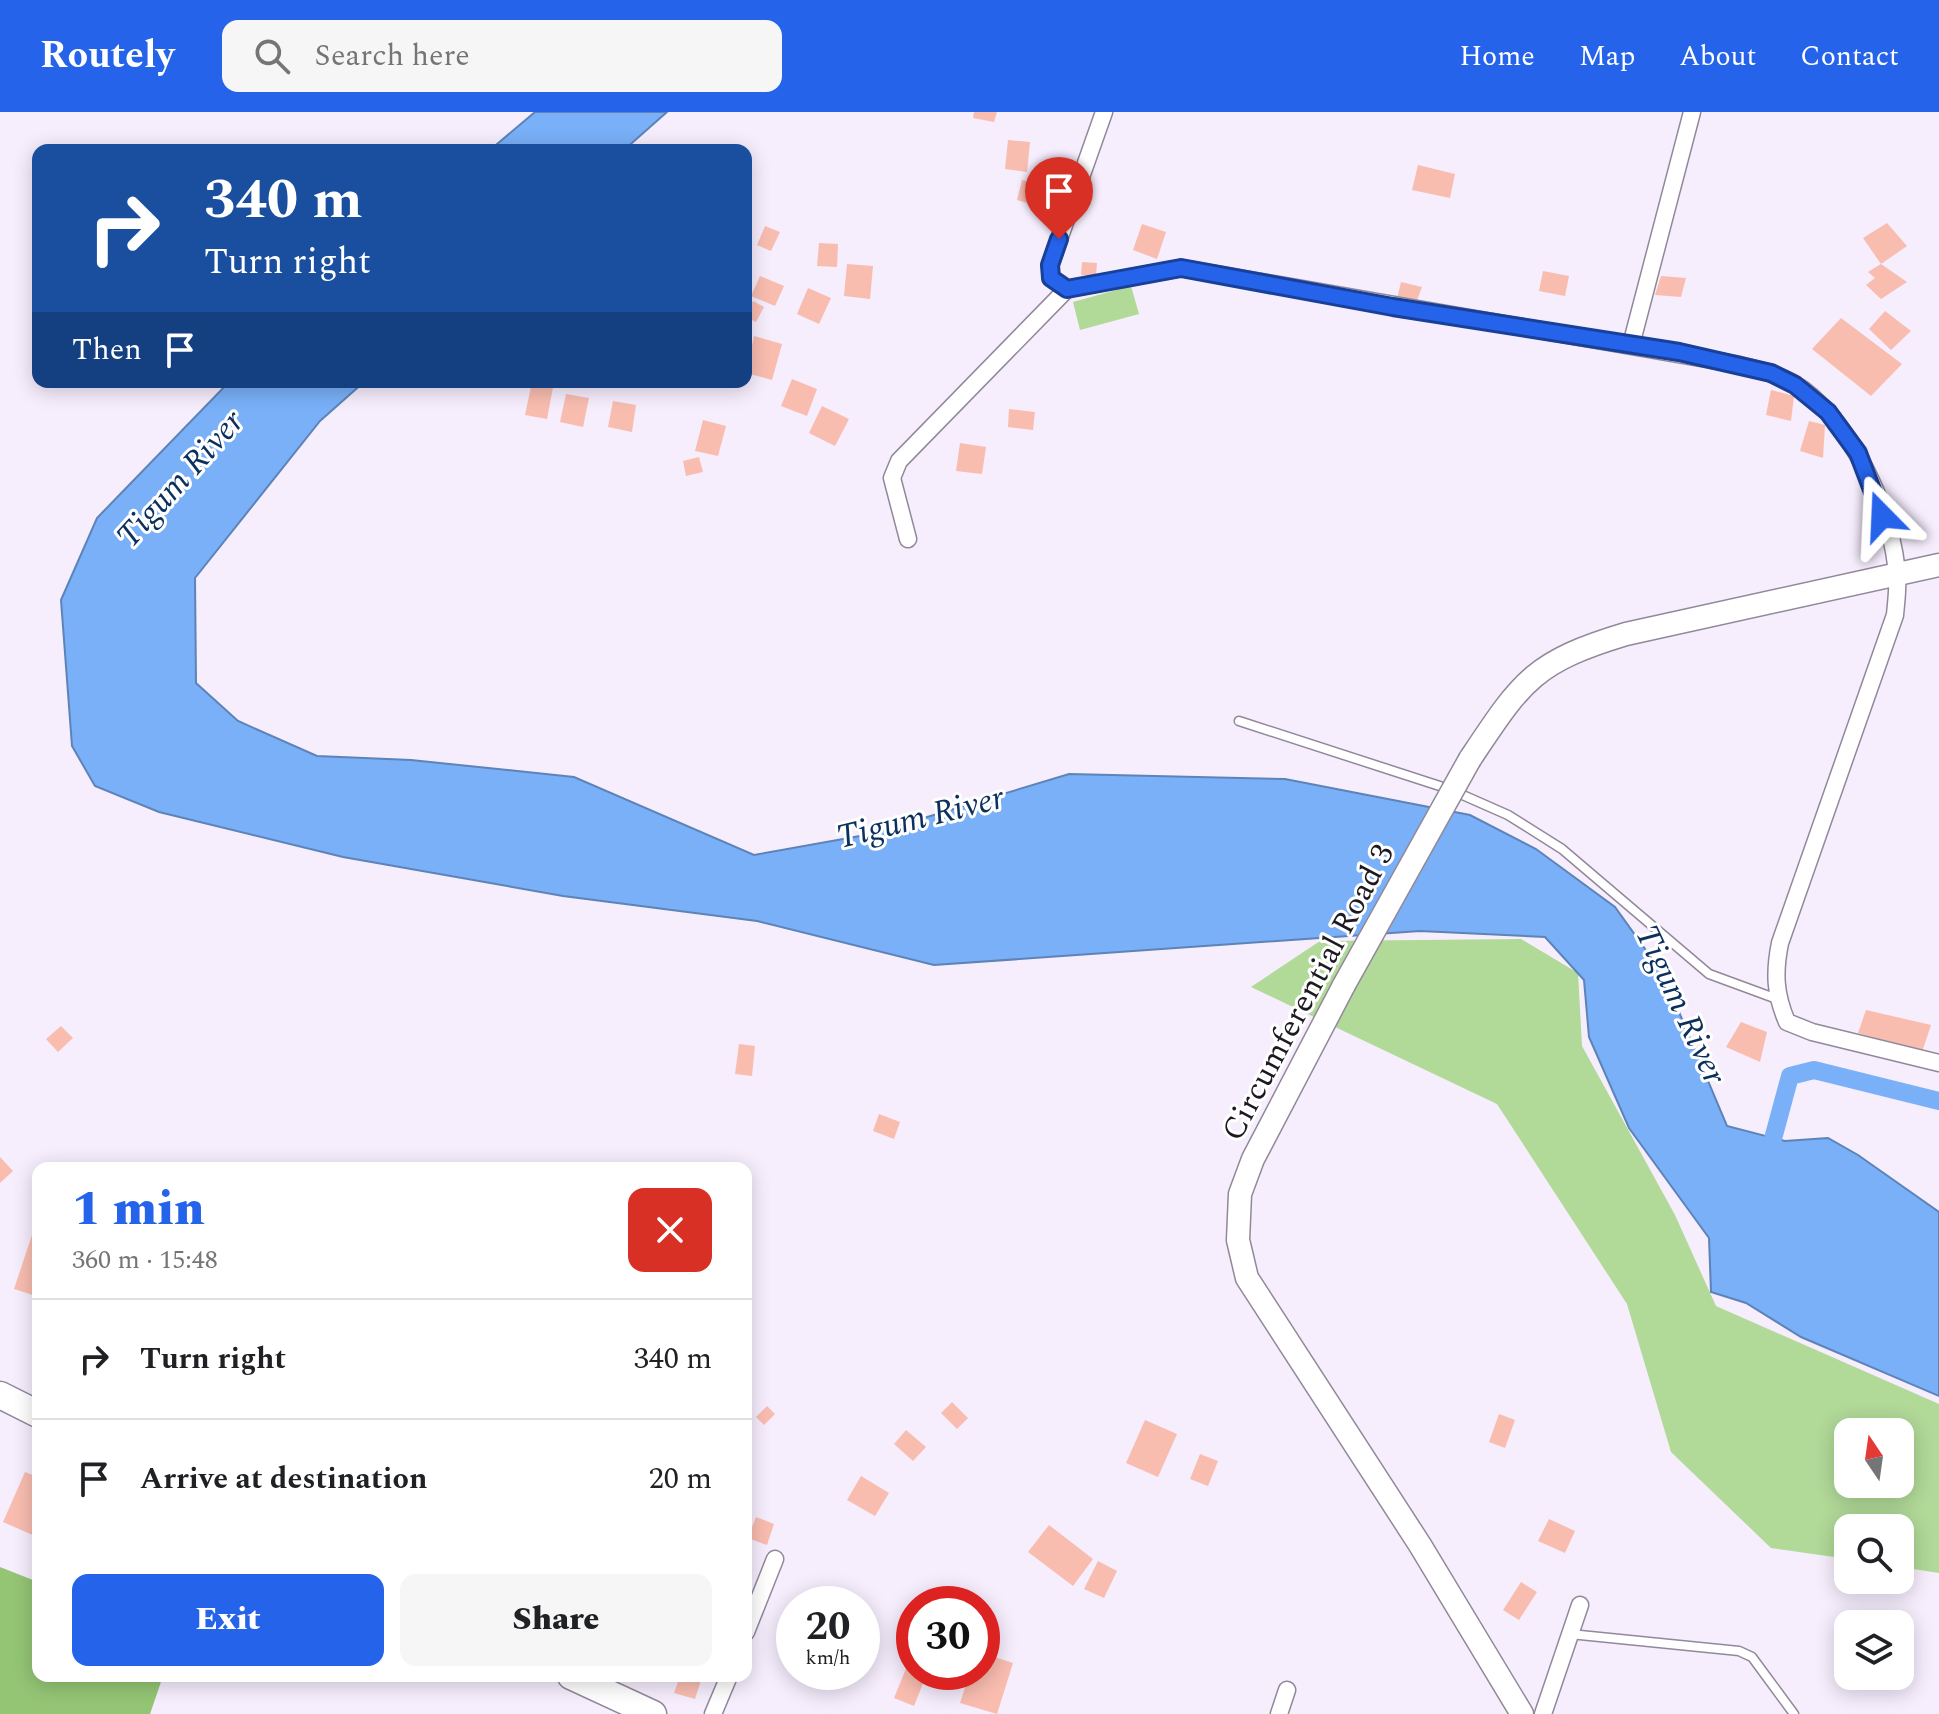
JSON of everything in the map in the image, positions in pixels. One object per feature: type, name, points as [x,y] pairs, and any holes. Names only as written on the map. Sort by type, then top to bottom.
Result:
[{"type":"main road","name":"Circumferential Road 3","points":[[1522,1714],[1420,1545],[1247,1278],[1238,1240],[1240,1194],[1253,1159],[1344,985],[1470,759],[1512,695],[1540,669],[1581,647],[1626,634],[1939,565]]},
{"type":"main road","points":[[0,1395],[32,1411]]},
{"type":"main road","points":[[584,1682],[653,1714]]},
{"type":"street","points":[[1067,289],[1051,278],[1050,265],[1104,112]]},
{"type":"street","points":[[1631,345],[1692,112]]},
{"type":"street","points":[[908,539],[892,478],[899,461],[1067,289],[1181,268],[1393,307],[1631,345],[1771,373],[1795,385],[1828,412],[1858,453],[1890,539],[1897,574],[1895,615],[1780,943],[1775,970],[1777,999],[1787,1022],[1812,1032],[1939,1063]]},
{"type":"street","points":[[752,1617],[775,1559]]},
{"type":"street","points":[[1543,1714],[1580,1605]]},
{"type":"street","points":[[713,1714],[726,1682]]},
{"type":"street","points":[[1279,1714],[1287,1690]]},
{"type":"lane","points":[[1239,721],[1449,789],[1508,815],[1562,849],[1709,974],[1777,999]]},
{"type":"lane","points":[[1570,1634],[1739,1651],[1752,1657],[1794,1714]]},
{"type":"green space","points":[[1131,286],[1139,314],[1080,330],[1073,302]]},
{"type":"green space","points":[[1521,939],[1578,973],[1582,1046],[1675,1215],[1716,1306],[1939,1404],[1939,1573],[1914,1569],[1914,1514],[1834,1514],[1834,1557],[1771,1548],[1671,1452],[1627,1304],[1497,1104],[1251,987],[1320,941]]},
{"type":"green space","points":[[0,1567],[32,1580],[32,1682],[161,1682],[150,1714],[0,1714]]},
{"type":"water","points":[[535,112],[667,112],[631,144],[497,144]]},
{"type":"water","name":"Tigum River","points":[[223,388],[357,388],[320,421],[195,578],[196,683],[238,721],[317,756],[411,760],[574,777],[754,855],[871,834],[1069,774],[1285,779],[1470,815],[1536,849],[1615,907],[1663,974],[1727,1126],[1785,1141],[1828,1138],[1858,1155],[1939,1212],[1939,1396],[1801,1337],[1746,1303],[1711,1292],[1709,1238],[1629,1128],[1589,1037],[1584,980],[1545,937],[1420,931],[934,965],[757,921],[563,896],[343,857],[159,812],[95,786],[72,746],[61,600],[97,518]]},
{"type":"building","points":[[974,112],[997,112],[994,122],[973,118]]},
{"type":"building","points":[[1008,140],[1030,142],[1027,172],[1005,169]]},
{"type":"building","points":[[1418,165],[1455,174],[1450,198],[1412,190]]},
{"type":"building","points":[[1022,180],[1036,183],[1031,204],[1017,200]]},
{"type":"building","points":[[1887,223],[1907,246],[1881,264],[1863,238]]},
{"type":"building","points":[[1142,224],[1166,232],[1157,259],[1133,250]]},
{"type":"building","points":[[765,226],[780,232],[771,251],[757,245]]},
{"type":"building","points":[[819,243],[838,244],[837,267],[817,266]]},
{"type":"building","points":[[1082,262],[1097,263],[1096,276],[1081,275]]},
{"type":"building","points":[[847,264],[873,266],[870,299],[844,296]]},
{"type":"building","points":[[1881,264],[1907,282],[1881,299],[1866,285],[1875,278],[1868,272]]},
{"type":"building","points":[[1543,271],[1569,276],[1565,296],[1539,291]]},
{"type":"building","points":[[760,276],[784,286],[775,306],[752,294]]},
{"type":"building","points":[[1661,276],[1686,278],[1681,297],[1655,295]]},
{"type":"building","points":[[1401,282],[1422,287],[1416,303],[1397,299]]},
{"type":"building","points":[[808,288],[831,298],[819,324],[797,314]]},
{"type":"building","points":[[753,301],[764,307],[756,322],[752,320]]},
{"type":"building","points":[[1885,311],[1911,331],[1891,350],[1869,329]]},
{"type":"building","points":[[1841,318],[1902,364],[1871,396],[1812,349]]},
{"type":"building","points":[[754,336],[782,344],[772,380],[752,375]]},
{"type":"building","points":[[792,379],[817,389],[807,416],[781,406]]},
{"type":"building","points":[[531,388],[553,388],[547,419],[525,415]]},
{"type":"building","points":[[1771,390],[1794,396],[1791,421],[1766,415]]},
{"type":"building","points":[[566,394],[589,398],[583,427],[560,422]]},
{"type":"building","points":[[613,401],[636,405],[632,432],[608,427]]},
{"type":"building","points":[[822,406],[849,419],[835,446],[809,433]]},
{"type":"building","points":[[1009,409],[1035,412],[1033,430],[1008,427]]},
{"type":"building","points":[[703,420],[726,426],[718,456],[695,451]]},
{"type":"building","points":[[1809,421],[1825,425],[1823,458],[1800,451]]},
{"type":"building","points":[[960,443],[986,447],[982,474],[956,471]]},
{"type":"building","points":[[699,457],[703,472],[686,476],[683,461]]},
{"type":"building","points":[[1866,1010],[1931,1025],[1922,1052],[1858,1033]]},
{"type":"building","points":[[1741,1022],[1767,1032],[1760,1062],[1726,1047]]},
{"type":"building","points":[[61,1026],[73,1038],[58,1052],[46,1039]]},
{"type":"building","points":[[739,1044],[755,1046],[752,1076],[735,1074]]},
{"type":"building","points":[[879,1114],[900,1122],[894,1139],[873,1131]]},
{"type":"building","points":[[0,1157],[13,1171],[0,1183]]},
{"type":"building","points":[[32,1235],[32,1295],[14,1289]]},
{"type":"building","points":[[952,1402],[968,1418],[957,1429],[941,1413]]},
{"type":"building","points":[[767,1406],[775,1414],[764,1425],[756,1417]]},
{"type":"building","points":[[1499,1414],[1515,1420],[1505,1448],[1489,1442]]},
{"type":"building","points":[[1145,1420],[1177,1434],[1158,1477],[1126,1463]]},
{"type":"building","points":[[906,1430],[926,1447],[913,1461],[894,1444]]},
{"type":"building","points":[[1200,1454],[1218,1461],[1208,1486],[1190,1479]]},
{"type":"building","points":[[25,1472],[32,1475],[32,1535],[3,1522]]},
{"type":"building","points":[[861,1476],[889,1493],[875,1516],[847,1500]]},
{"type":"building","points":[[756,1517],[774,1524],[767,1545],[752,1539]]},
{"type":"building","points":[[1549,1519],[1575,1531],[1565,1553],[1538,1541]]},
{"type":"building","points":[[1049,1525],[1093,1559],[1073,1586],[1028,1552]]},
{"type":"building","points":[[1098,1561],[1117,1571],[1104,1598],[1084,1589]]},
{"type":"building","points":[[1521,1582],[1537,1592],[1519,1620],[1503,1610]]},
{"type":"building","points":[[1000,1659],[1013,1663],[997,1714],[960,1703],[964,1690],[1000,1690]]},
{"type":"building","points":[[678,1682],[700,1682],[695,1699],[674,1693]]},
{"type":"building","points":[[897,1690],[920,1690],[914,1706],[894,1698]]},
{"type":"waterway","points":[[1767,1161],[1790,1076],[1814,1070],[1939,1101]]},
{"type":"route","points":[[1059,239],[1050,265],[1051,278],[1067,289],[1181,268],[1393,307],[1679,352],[1771,373],[1795,385],[1828,412],[1858,453],[1882,516]]}]
